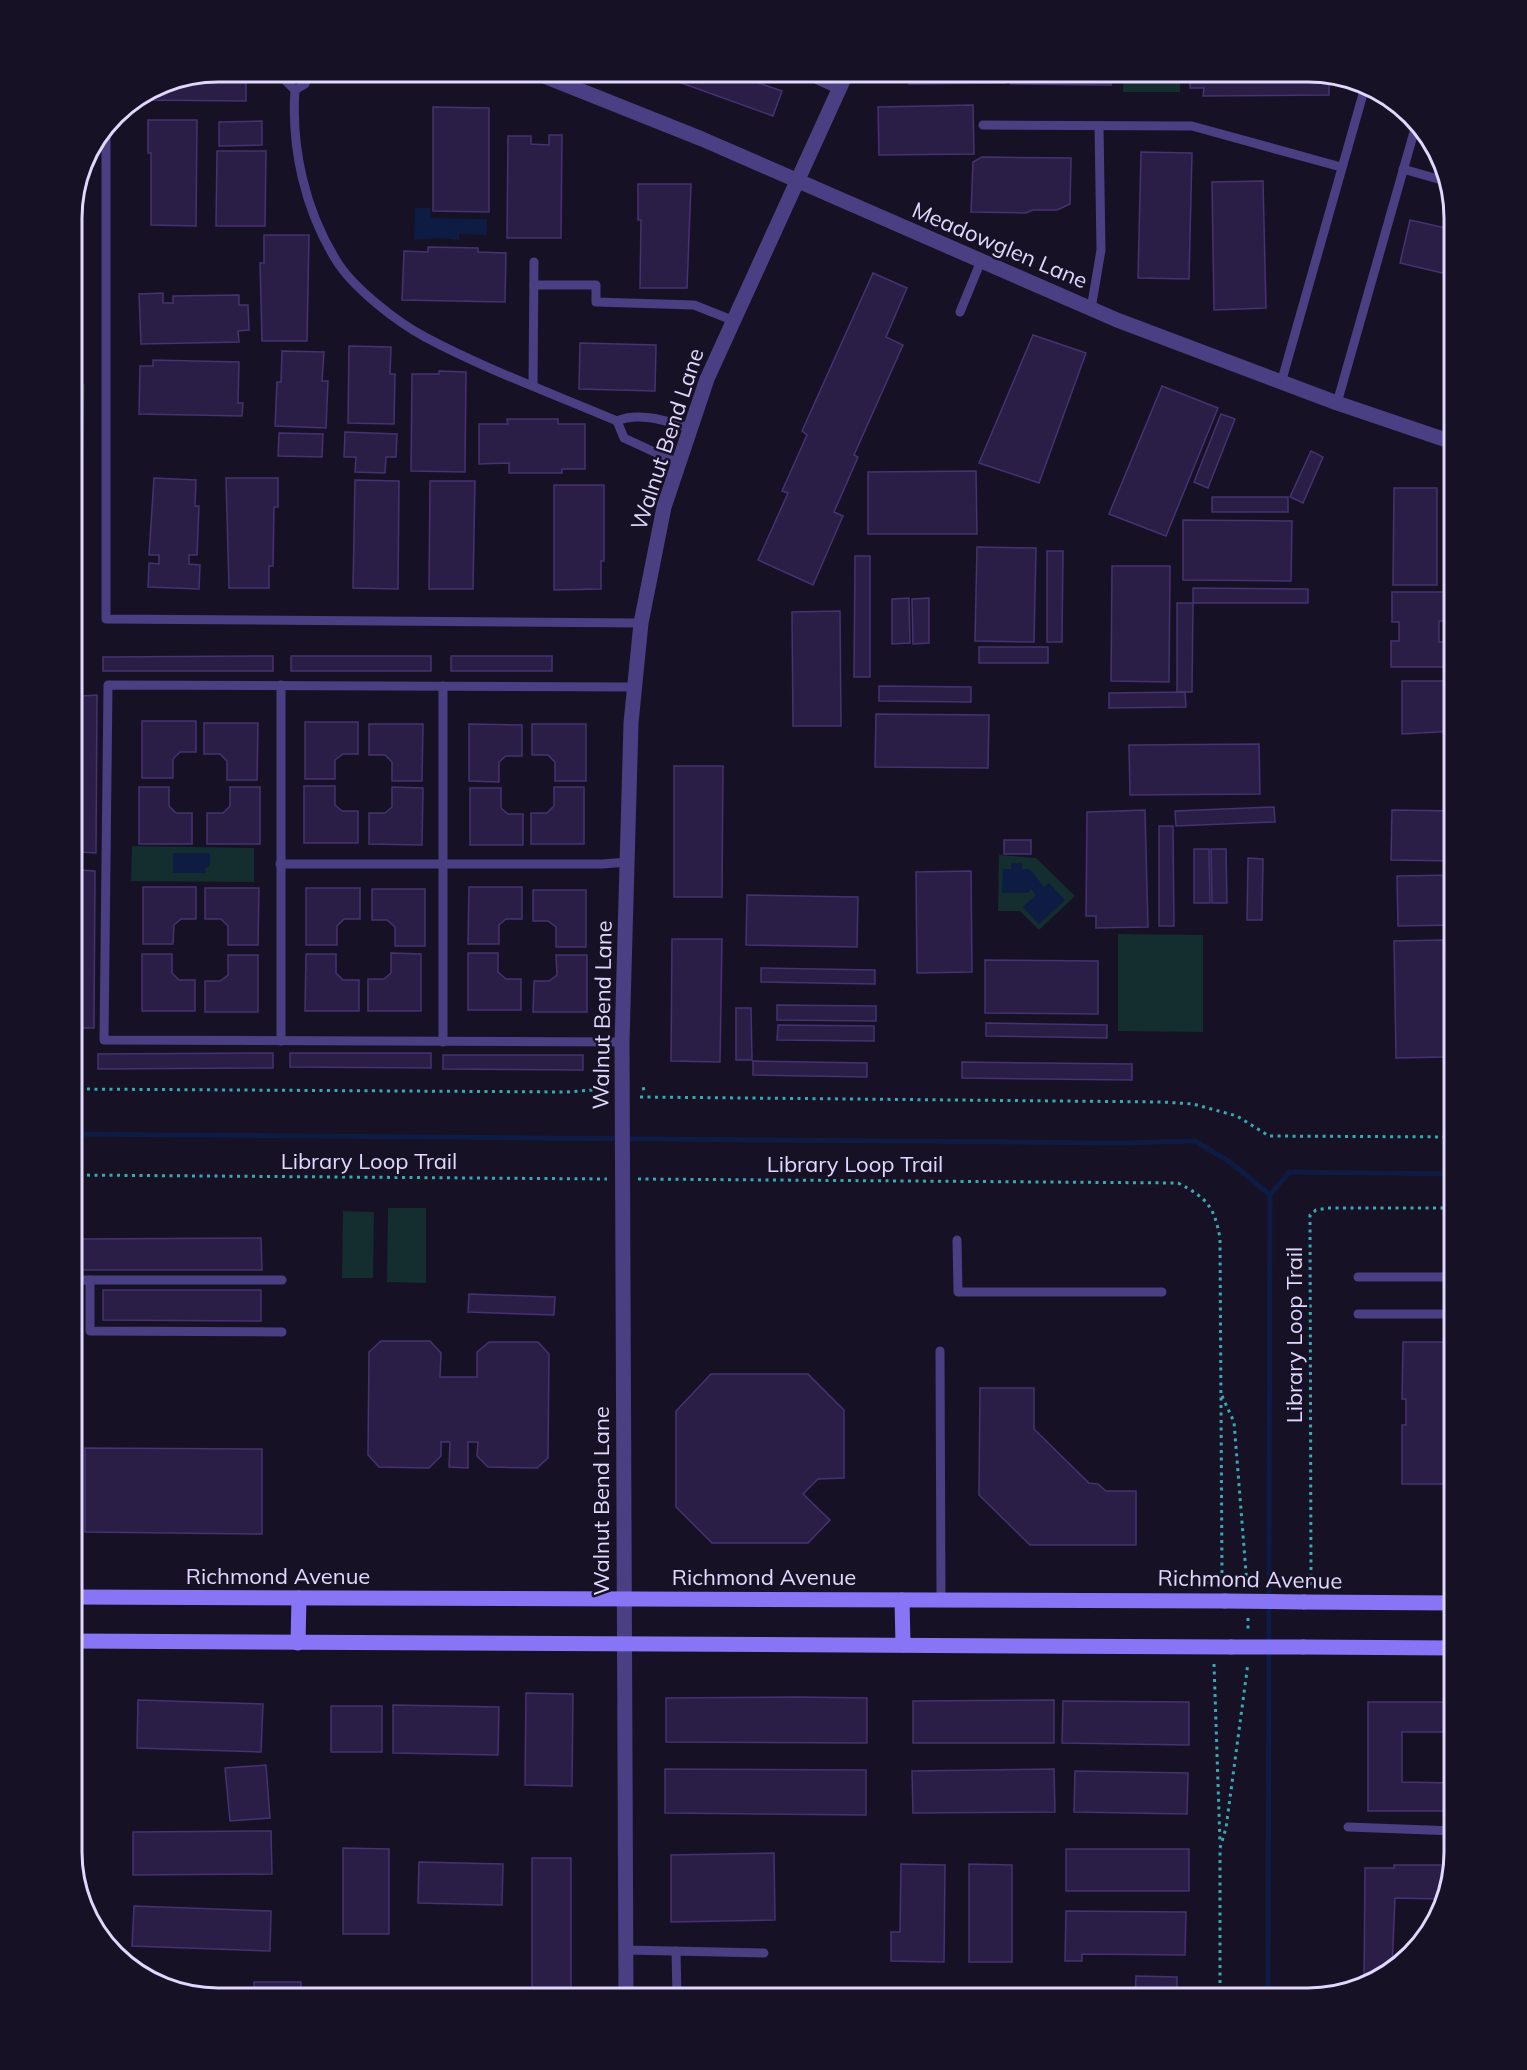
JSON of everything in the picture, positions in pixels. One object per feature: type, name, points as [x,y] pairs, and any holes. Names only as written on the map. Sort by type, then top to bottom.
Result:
[{"type":"main road","name":"Richmond Avenue","points":[[82,1597],[1444,1602]]},
{"type":"main road","points":[[298,1598],[298,1642]]},
{"type":"main road","points":[[902,1600],[903,1645]]},
{"type":"main road","points":[[82,1641],[1444,1648]]},
{"type":"street","name":"Meadowglen Lane","points":[[563,83],[634,110],[1091,309],[1281,383],[1444,439]]},
{"type":"street","points":[[831,83],[840,87]]},
{"type":"street","name":"Walnut Bend Lane","points":[[626,1987],[622,1042],[629,786],[634,687],[641,623],[664,507],[707,379],[795,180],[842,83]]},
{"type":"lane","points":[[288,83],[294,90],[296,147],[301,173],[317,221],[337,261],[364,291],[424,336],[617,421],[624,438],[678,463]]},
{"type":"lane","points":[[294,90],[304,83]]},
{"type":"lane","points":[[1281,383],[1363,94]]},
{"type":"lane","points":[[983,125],[1192,126],[1341,167]]},
{"type":"lane","points":[[1091,309],[1101,250],[1099,126]]},
{"type":"lane","points":[[1337,403],[1414,133]]},
{"type":"lane","points":[[106,142],[106,619],[641,623]]},
{"type":"lane","points":[[1403,169],[1439,179]]},
{"type":"lane","points":[[960,312],[981,261]]},
{"type":"lane","points":[[532,385],[534,262]]},
{"type":"lane","points":[[534,285],[596,285],[596,302],[694,305],[732,320]]},
{"type":"lane","points":[[617,421],[625,417],[648,418],[690,428]]},
{"type":"lane","points":[[281,685],[281,1041]]},
{"type":"lane","points":[[622,1042],[104,1040],[108,686],[634,687]]},
{"type":"lane","points":[[443,686],[445,862],[443,1042]]},
{"type":"lane","points":[[280,864],[628,862]]},
{"type":"lane","points":[[957,1240],[958,1292],[1162,1292]]},
{"type":"lane","points":[[1358,1276],[1444,1277]]},
{"type":"lane","points":[[82,1280],[282,1280]]},
{"type":"lane","points":[[90,1280],[90,1331],[282,1332]]},
{"type":"lane","points":[[1358,1314],[1444,1314]]},
{"type":"lane","points":[[940,1351],[941,1600]]},
{"type":"lane","points":[[1348,1827],[1444,1831]]},
{"type":"lane","points":[[626,1950],[764,1953]]},
{"type":"lane","points":[[676,1951],[677,1987]]},
{"type":"path","points":[[642,1089],[648,1088]]},
{"type":"path","points":[[82,1089],[555,1092],[607,1089]]},
{"type":"path","points":[[622,1101],[1163,1102],[1193,1104],[1237,1116],[1269,1136],[1444,1137]]},
{"type":"path","name":"Library Loop Trail","points":[[82,1175],[623,1174],[1178,1183],[1199,1194],[1214,1210],[1220,1238],[1222,1576],[1210,1577],[1208,1585],[1220,1586],[1220,1601]]},
{"type":"path","name":"Library Loop Trail","points":[[1308,1602],[1310,1215],[1316,1210],[1328,1208],[1444,1208]]},
{"type":"path","points":[[1221,1394],[1234,1422],[1247,1590]]},
{"type":"path","points":[[1248,1611],[1248,1643]]},
{"type":"path","points":[[1220,1848],[1226,1828],[1248,1654]]},
{"type":"path","points":[[1214,1661],[1220,1848],[1220,1988]]},
{"type":"green space","points":[[1123,83],[1180,83],[1180,92],[1123,92]]},
{"type":"green space","points":[[83,384],[85,384],[83,468]]},
{"type":"green space","points":[[132,846],[254,848],[254,882],[131,881]]},
{"type":"green space","points":[[999,855],[1036,858],[1075,896],[1039,930],[1020,911],[998,911]]},
{"type":"green space","points":[[1118,934],[1203,935],[1203,1032],[1118,1031]]},
{"type":"green space","points":[[388,1208],[426,1208],[426,1283],[387,1282]]},
{"type":"green space","points":[[343,1211],[374,1212],[373,1278],[342,1278]]},
{"type":"water","points":[[415,208],[430,208],[431,218],[487,219],[487,235],[459,234],[459,240],[440,238],[414,240]]},
{"type":"water","points":[[173,853],[210,853],[210,865],[205,869],[206,873],[173,873]]},
{"type":"water","points":[[1011,863],[1022,863],[1022,869],[1030,869],[1044,887],[1049,883],[1065,900],[1039,924],[1023,907],[1036,895],[1031,889],[1028,893],[1002,893],[1003,869],[1011,869]]},
{"type":"building","points":[[246,83],[246,101],[153,100],[192,85]]},
{"type":"building","points":[[682,83],[759,83],[782,91],[773,116]]},
{"type":"building","points":[[909,83],[1005,83],[909,84]]},
{"type":"building","points":[[1111,83],[1111,85],[1011,84]]},
{"type":"building","points":[[1190,83],[1317,83],[1329,84],[1329,95],[1203,96],[1204,88],[1190,88]]},
{"type":"building","points":[[973,105],[974,154],[879,155],[878,107]]},
{"type":"building","points":[[433,107],[489,108],[489,212],[433,211]]},
{"type":"building","points":[[148,120],[197,120],[196,226],[151,225],[151,153],[148,153]]},
{"type":"building","points":[[262,121],[262,145],[219,146],[219,122]]},
{"type":"building","points":[[549,135],[562,135],[561,238],[507,238],[508,136],[531,136],[531,144],[549,145]]},
{"type":"building","points":[[217,151],[266,151],[265,226],[216,226]]},
{"type":"building","points":[[1141,152],[1192,153],[1189,279],[1138,278]]},
{"type":"building","points":[[982,157],[1071,158],[1070,204],[1057,210],[1033,210],[1026,213],[971,212],[973,162]]},
{"type":"building","points":[[1263,181],[1266,308],[1214,310],[1212,182]]},
{"type":"building","points":[[638,184],[691,184],[687,288],[640,288],[641,220],[638,220]]},
{"type":"building","points":[[1410,220],[1444,228],[1444,273],[1400,263]]},
{"type":"building","points":[[264,235],[309,235],[307,341],[262,341],[260,263],[264,263]]},
{"type":"building","points":[[428,247],[478,248],[478,252],[506,253],[505,302],[402,300],[404,251],[428,252]]},
{"type":"building","points":[[873,273],[907,288],[886,337],[903,345],[854,455],[858,457],[834,512],[843,516],[813,585],[758,560],[788,493],[782,491],[807,435],[802,431]]},
{"type":"building","points":[[163,293],[163,303],[173,303],[173,296],[239,295],[239,305],[248,305],[249,330],[238,331],[239,342],[141,344],[139,294]]},
{"type":"building","points":[[1033,335],[1086,353],[1039,483],[979,463]]},
{"type":"building","points":[[580,343],[656,345],[655,391],[579,389]]},
{"type":"building","points":[[349,346],[391,347],[390,374],[395,374],[394,424],[348,423]]},
{"type":"building","points":[[282,351],[324,352],[322,381],[328,381],[326,428],[275,426],[277,382],[281,382]]},
{"type":"building","points":[[153,360],[239,362],[238,403],[243,403],[242,416],[139,414],[140,366],[153,366]]},
{"type":"building","points":[[439,371],[466,372],[465,472],[411,471],[412,374],[439,374]]},
{"type":"building","points":[[1162,386],[1218,408],[1166,536],[1109,514]]},
{"type":"building","points":[[1221,414],[1235,419],[1208,488],[1194,482]]},
{"type":"building","points":[[507,419],[558,419],[558,424],[585,424],[585,469],[562,469],[562,473],[509,473],[509,463],[479,464],[479,424],[508,424]]},
{"type":"building","points":[[345,432],[397,434],[396,457],[386,457],[385,473],[355,472],[356,457],[344,457]]},
{"type":"building","points":[[279,433],[323,434],[322,457],[278,456]]},
{"type":"building","points":[[1311,451],[1323,457],[1303,503],[1290,497]]},
{"type":"building","points":[[976,471],[977,534],[868,534],[868,472]]},
{"type":"building","points":[[154,478],[196,480],[195,506],[199,506],[197,555],[189,555],[189,564],[200,565],[199,589],[148,587],[149,563],[159,564],[159,555],[149,555]]},
{"type":"building","points":[[226,478],[278,478],[278,507],[274,507],[273,566],[269,566],[269,588],[229,588]]},
{"type":"building","points":[[355,480],[399,481],[398,589],[353,588]]},
{"type":"building","points":[[430,481],[475,481],[473,589],[429,589]]},
{"type":"building","points":[[554,485],[604,485],[604,561],[601,561],[601,589],[554,590]]},
{"type":"building","points":[[1394,488],[1437,488],[1437,585],[1393,585]]},
{"type":"building","points":[[1212,497],[1288,497],[1288,512],[1212,512]]},
{"type":"building","points":[[1183,520],[1292,521],[1291,581],[1183,580]]},
{"type":"building","points":[[977,547],[1036,548],[1034,642],[975,641]]},
{"type":"building","points":[[1047,551],[1063,551],[1062,642],[1047,642]]},
{"type":"building","points":[[855,556],[870,556],[870,677],[854,677]]},
{"type":"building","points":[[1112,566],[1170,566],[1169,682],[1111,681]]},
{"type":"building","points":[[1193,588],[1308,589],[1308,603],[1193,603]]},
{"type":"building","points":[[1392,592],[1444,592],[1444,621],[1439,621],[1439,642],[1444,642],[1444,667],[1391,667],[1391,641],[1399,641],[1399,622],[1392,622]]},
{"type":"building","points":[[909,598],[910,643],[892,644],[892,599]]},
{"type":"building","points":[[929,598],[929,643],[913,644],[912,599]]},
{"type":"building","points":[[1177,603],[1193,603],[1192,692],[1177,692]]},
{"type":"building","points":[[840,611],[841,726],[793,726],[792,612]]},
{"type":"building","points":[[979,647],[1048,647],[1048,663],[979,663]]},
{"type":"building","points":[[273,656],[273,671],[103,671],[103,657]]},
{"type":"building","points":[[291,656],[431,656],[431,671],[291,671]]},
{"type":"building","points":[[451,656],[552,656],[552,671],[451,671]]},
{"type":"building","points":[[1402,681],[1444,681],[1444,732],[1402,734]]},
{"type":"building","points":[[879,686],[971,687],[971,702],[879,701]]},
{"type":"building","points":[[1185,692],[1186,707],[1109,708],[1109,693]]},
{"type":"building","points":[[97,695],[96,853],[83,852],[83,696]]},
{"type":"building","points":[[876,714],[989,715],[988,768],[875,767]]},
{"type":"building","points":[[142,721],[196,721],[196,752],[180,752],[173,759],[173,778],[142,778]]},
{"type":"building","points":[[305,722],[358,722],[358,754],[343,754],[335,760],[335,779],[305,779]]},
{"type":"building","points":[[204,723],[258,723],[257,780],[227,780],[227,761],[220,754],[204,754]]},
{"type":"building","points":[[369,724],[423,724],[422,781],[392,781],[392,762],[385,755],[369,755]]},
{"type":"building","points":[[469,724],[522,725],[522,756],[506,756],[499,762],[499,782],[469,781]]},
{"type":"building","points":[[532,724],[586,724],[586,781],[555,781],[555,762],[548,755],[532,755]]},
{"type":"building","points":[[1259,744],[1260,794],[1130,795],[1129,745]]},
{"type":"building","points":[[674,766],[723,766],[722,897],[674,897]]},
{"type":"building","points":[[304,786],[335,786],[335,805],[342,811],[358,811],[358,843],[304,843]]},
{"type":"building","points":[[139,787],[169,787],[169,806],[176,813],[192,813],[192,844],[139,844]]},
{"type":"building","points":[[230,787],[260,787],[260,844],[207,844],[207,813],[223,813],[230,806]]},
{"type":"building","points":[[392,787],[423,788],[422,845],[369,844],[369,813],[385,813],[392,807]]},
{"type":"building","points":[[554,787],[584,787],[584,844],[531,844],[531,813],[547,813],[554,806]]},
{"type":"building","points":[[470,788],[501,788],[501,808],[508,814],[523,814],[523,845],[470,845]]},
{"type":"building","points":[[1274,807],[1275,822],[1176,826],[1175,811]]},
{"type":"building","points":[[1145,810],[1148,927],[1096,928],[1096,916],[1086,916],[1087,812]]},
{"type":"building","points":[[1392,810],[1444,811],[1444,861],[1391,860]]},
{"type":"building","points":[[1159,826],[1173,826],[1174,926],[1159,926]]},
{"type":"building","points":[[1004,840],[1031,840],[1031,854],[1004,854]]},
{"type":"building","points":[[1194,849],[1209,849],[1210,903],[1194,903]]},
{"type":"building","points":[[1211,849],[1226,849],[1227,903],[1212,903]]},
{"type":"building","points":[[1248,858],[1263,859],[1262,920],[1247,920]]},
{"type":"building","points":[[83,870],[95,871],[94,1028],[83,1028]]},
{"type":"building","points":[[971,871],[972,972],[917,973],[916,872]]},
{"type":"building","points":[[1444,875],[1444,925],[1398,926],[1397,876]]},
{"type":"building","points":[[143,887],[196,887],[196,919],[181,919],[174,925],[173,944],[143,944]]},
{"type":"building","points":[[469,887],[522,887],[522,919],[506,919],[499,925],[499,944],[468,944]]},
{"type":"building","points":[[205,888],[259,888],[258,945],[228,945],[228,926],[221,919],[205,919]]},
{"type":"building","points":[[306,888],[360,888],[360,919],[344,919],[337,926],[337,945],[306,945]]},
{"type":"building","points":[[372,889],[425,889],[425,946],[395,946],[395,927],[387,920],[372,920]]},
{"type":"building","points":[[533,890],[586,890],[586,947],[556,947],[556,927],[548,921],[533,921]]},
{"type":"building","points":[[747,895],[858,897],[857,947],[746,945]]},
{"type":"building","points":[[672,939],[722,939],[720,1062],[671,1061]]},
{"type":"building","points":[[1443,940],[1444,1057],[1396,1058],[1394,941]]},
{"type":"building","points":[[391,953],[421,954],[421,1011],[368,1011],[368,979],[384,979],[391,973]]},
{"type":"building","points":[[468,953],[498,953],[498,972],[506,979],[521,979],[521,1010],[468,1010]]},
{"type":"building","points":[[142,954],[172,954],[172,973],[179,980],[195,980],[195,1011],[142,1011]]},
{"type":"building","points":[[306,954],[336,954],[336,973],[343,980],[359,980],[359,1011],[305,1011]]},
{"type":"building","points":[[228,955],[258,955],[258,1012],[205,1012],[205,981],[220,981],[228,975]]},
{"type":"building","points":[[556,955],[587,955],[587,1012],[533,1012],[534,981],[549,981],[557,975]]},
{"type":"building","points":[[985,960],[1098,961],[1098,1014],[985,1013]]},
{"type":"building","points":[[761,968],[875,970],[875,984],[761,982]]},
{"type":"building","points":[[777,1005],[876,1006],[876,1021],[777,1020]]},
{"type":"building","points":[[736,1008],[751,1008],[752,1060],[736,1060]]},
{"type":"building","points":[[986,1023],[1107,1025],[1107,1038],[986,1036]]},
{"type":"building","points":[[778,1025],[874,1026],[874,1041],[777,1040]]},
{"type":"building","points":[[273,1053],[273,1068],[98,1069],[98,1054]]},
{"type":"building","points":[[290,1053],[431,1053],[431,1068],[290,1067]]},
{"type":"building","points":[[443,1055],[583,1055],[583,1070],[443,1069]]},
{"type":"building","points":[[753,1061],[867,1063],[867,1077],[753,1075]]},
{"type":"building","points":[[962,1062],[1132,1064],[1132,1080],[962,1078]]},
{"type":"building","points":[[261,1238],[262,1270],[82,1270],[82,1239]]},
{"type":"building","points":[[103,1290],[261,1290],[261,1321],[103,1320]]},
{"type":"building","points":[[469,1294],[555,1297],[554,1315],[468,1312]]},
{"type":"building","points":[[381,1341],[430,1341],[441,1353],[440,1377],[477,1377],[477,1352],[489,1342],[538,1342],[549,1354],[548,1458],[537,1468],[488,1467],[477,1456],[478,1442],[468,1442],[468,1468],[449,1467],[450,1442],[441,1442],[441,1456],[429,1468],[379,1467],[368,1455],[369,1352]]},
{"type":"building","points":[[1403,1342],[1444,1342],[1444,1484],[1402,1484],[1402,1425],[1406,1425],[1406,1399],[1402,1399]]},
{"type":"building","points":[[711,1374],[808,1374],[844,1410],[844,1478],[818,1479],[803,1494],[830,1520],[808,1543],[712,1543],[676,1507],[676,1411]]},
{"type":"building","points":[[980,1388],[1034,1388],[1034,1429],[1089,1483],[1098,1484],[1106,1491],[1136,1491],[1136,1545],[1030,1545],[979,1495]]},
{"type":"building","points":[[85,1448],[262,1449],[262,1534],[85,1532]]},
{"type":"building","points":[[526,1693],[573,1694],[572,1786],[525,1785]]},
{"type":"building","points":[[666,1698],[867,1698],[867,1743],[666,1742]]},
{"type":"building","points":[[138,1700],[263,1704],[261,1752],[137,1748]]},
{"type":"building","points":[[1054,1700],[1054,1743],[913,1743],[913,1701]]},
{"type":"building","points":[[1063,1701],[1189,1702],[1189,1745],[1062,1743]]},
{"type":"building","points":[[1368,1702],[1444,1702],[1444,1732],[1402,1732],[1402,1782],[1444,1783],[1444,1811],[1368,1811]]},
{"type":"building","points":[[393,1705],[499,1707],[498,1755],[393,1753]]},
{"type":"building","points":[[331,1706],[382,1706],[382,1752],[331,1752]]},
{"type":"building","points":[[266,1765],[270,1818],[230,1821],[225,1768]]},
{"type":"building","points":[[665,1769],[866,1770],[866,1815],[665,1813]]},
{"type":"building","points":[[1054,1769],[1055,1812],[913,1813],[912,1771]]},
{"type":"building","points":[[1075,1771],[1188,1773],[1187,1814],[1074,1812]]},
{"type":"building","points":[[271,1831],[272,1874],[133,1875],[133,1832]]},
{"type":"building","points":[[343,1848],[389,1849],[389,1934],[343,1934]]},
{"type":"building","points":[[1066,1849],[1189,1849],[1189,1891],[1066,1891]]},
{"type":"building","points":[[774,1853],[775,1920],[671,1922],[671,1855]]},
{"type":"building","points":[[532,1858],[571,1858],[571,1987],[532,1987]]},
{"type":"building","points":[[419,1862],[503,1864],[502,1905],[418,1903]]},
{"type":"building","points":[[901,1864],[945,1865],[944,1962],[891,1961],[891,1932],[900,1932]]},
{"type":"building","points":[[969,1864],[1012,1865],[1012,1962],[969,1962]]},
{"type":"building","points":[[1394,1865],[1443,1865],[1440,1887],[1436,1899],[1395,1898],[1392,1958],[1364,1975],[1365,1868],[1394,1868]]},
{"type":"building","points":[[134,1906],[271,1911],[270,1951],[132,1946]]},
{"type":"building","points":[[1066,1911],[1186,1912],[1185,1955],[1082,1954],[1082,1961],[1065,1961]]},
{"type":"building","points":[[1136,1976],[1177,1977],[1177,1988],[1135,1988]]},
{"type":"building","points":[[254,1982],[301,1982],[301,1987],[254,1987]]},
{"type":"waterway","points":[[82,1134],[1120,1143],[1195,1141],[1230,1162],[1270,1195]]},
{"type":"waterway","points":[[1268,1988],[1270,1195],[1289,1172],[1444,1174]]}]
